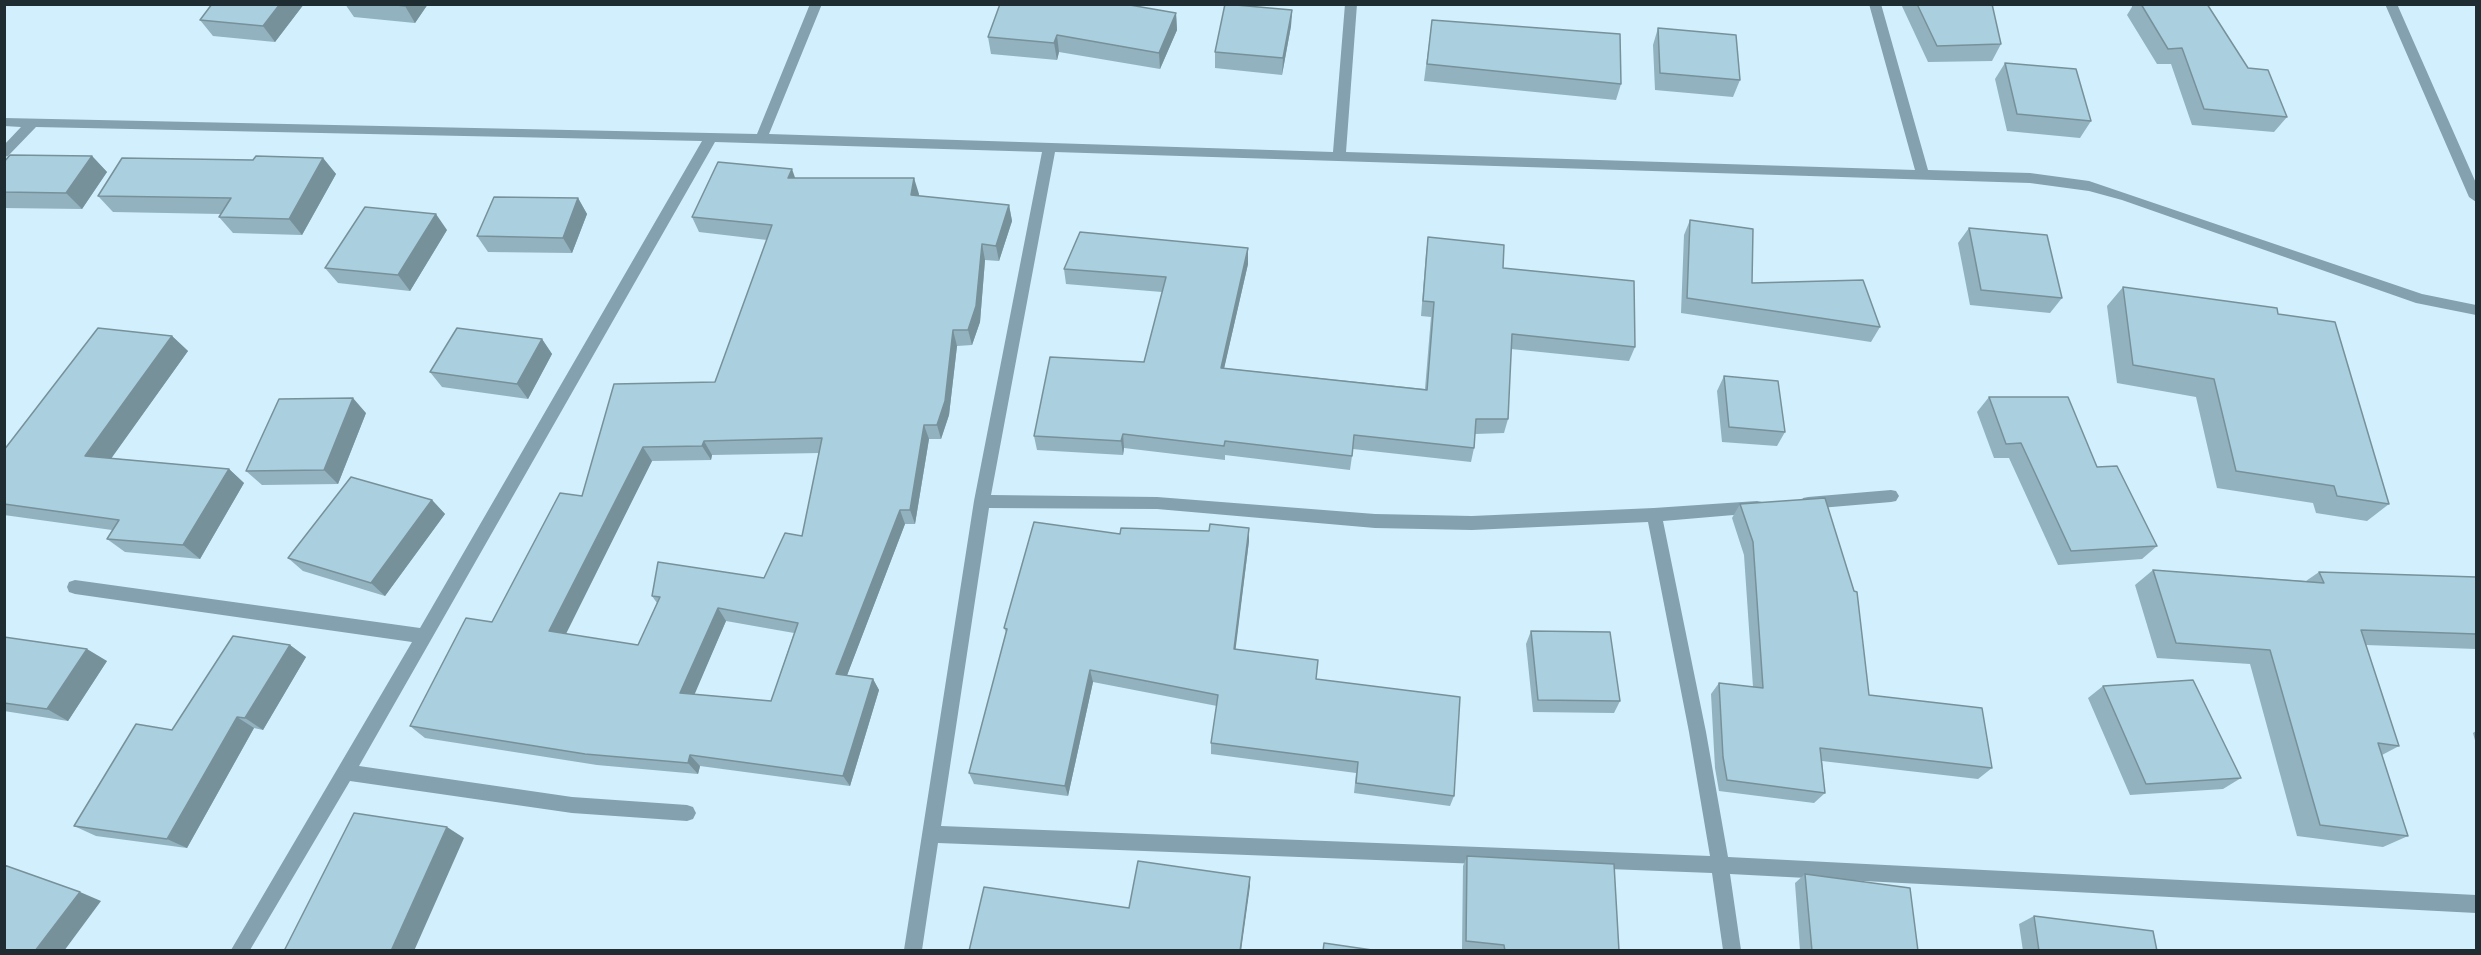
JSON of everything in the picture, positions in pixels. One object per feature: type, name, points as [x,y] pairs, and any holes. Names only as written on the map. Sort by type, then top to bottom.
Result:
[{"type":"street","points":[[761,139],[816,4]]},
{"type":"street","points":[[1339,156],[1351,4]]},
{"type":"street","points":[[1875,4],[1922,173]]},
{"type":"street","points":[[2391,4],[2476,198]]},
{"type":"street","points":[[4,122],[711,137],[2030,178],[2090,186],[2421,298],[2476,310]]},
{"type":"street","points":[[4,153],[32,123]]},
{"type":"street","points":[[240,951],[346,772],[711,137]]},
{"type":"street","points":[[913,951],[982,501],[1049,148]]},
{"type":"street","points":[[1796,504],[1891,496]]},
{"type":"street","points":[[982,501],[1157,503],[1375,521],[1450,523],[1654,515],[1773,506]]},
{"type":"street","points":[[1654,515],[1686,669],[1722,865],[1732,951]]},
{"type":"street","points":[[75,587],[423,636]]},
{"type":"street","points":[[346,772],[572,805],[687,813]]},
{"type":"street","points":[[932,834],[1722,865],[2476,904]]},
{"type":"building","points":[[212,4],[280,4],[263,26],[200,20]]},
{"type":"building","points":[[1000,4],[1124,4],[1176,13],[1159,53],[1057,35],[1054,43],[988,37]]},
{"type":"building","points":[[1225,4],[1292,10],[1283,58],[1215,52]]},
{"type":"building","points":[[1917,4],[1992,4],[2001,44],[1937,46]]},
{"type":"building","points":[[2141,4],[2207,4],[2248,68],[2268,70],[2287,117],[2204,109],[2182,48],[2168,49]]},
{"type":"building","points":[[1432,20],[1620,34],[1621,84],[1427,64]]},
{"type":"building","points":[[1658,28],[1736,35],[1740,80],[1660,73]]},
{"type":"building","points":[[2005,63],[2076,69],[2091,121],[2017,114]]},
{"type":"building","points":[[10,155],[92,156],[66,193],[4,192],[4,162]]},
{"type":"building","points":[[256,156],[323,158],[289,219],[219,217],[231,198],[98,196],[122,158],[253,160]]},
{"type":"building","points":[[718,162],[792,169],[788,178],[914,178],[911,195],[1009,205],[996,246],[982,244],[976,306],[968,330],[953,330],[945,401],[937,425],[924,425],[910,510],[900,510],[836,674],[873,679],[843,776],[690,755],[688,763],[585,754],[410,726],[466,618],[492,622],[560,493],[582,496],[614,384],[715,382],[772,225],[692,217]],"holes":[[[822,438],[802,536],[785,533],[764,578],[658,562],[652,596],[660,597],[638,645],[549,631],[643,447],[702,446],[704,441]],[[718,608],[798,623],[771,701],[680,693]]]},
{"type":"building","points":[[494,197],[578,198],[563,238],[477,236]]},
{"type":"building","points":[[365,207],[436,214],[398,275],[325,268]]},
{"type":"building","points":[[1690,220],[1753,229],[1752,283],[1863,280],[1880,327],[1687,298]]},
{"type":"building","points":[[1969,228],[2047,235],[2062,298],[1981,290]]},
{"type":"building","points":[[1080,232],[1248,248],[1221,368],[1427,390],[1434,302],[1423,301],[1428,237],[1504,245],[1503,268],[1634,281],[1635,347],[1512,334],[1508,419],[1476,419],[1474,448],[1354,435],[1352,456],[1225,441],[1224,446],[1123,434],[1121,441],[1034,436],[1050,357],[1144,362],[1166,277],[1064,269]]},
{"type":"building","points":[[2123,287],[2277,308],[2278,314],[2335,322],[2389,504],[2337,496],[2334,486],[2236,471],[2214,379],[2133,365]]},
{"type":"building","points":[[98,328],[172,336],[85,456],[229,469],[183,545],[107,539],[119,520],[4,504],[4,450]]},
{"type":"building","points":[[457,328],[542,339],[517,384],[430,372]]},
{"type":"building","points":[[1724,376],[1778,381],[1785,432],[1729,427]]},
{"type":"building","points":[[1989,397],[2068,397],[2097,467],[2117,466],[2157,546],[2071,551],[2021,443],[2006,444]]},
{"type":"building","points":[[353,398],[324,470],[246,471],[279,399]]},
{"type":"building","points":[[351,477],[432,500],[371,583],[288,558]]},
{"type":"building","points":[[1825,498],[1854,591],[1857,592],[1869,695],[1982,708],[1992,768],[1820,748],[1825,793],[1727,780],[1723,757],[1719,683],[1763,688],[1753,542],[1740,504]]},
{"type":"building","points":[[1034,522],[1120,534],[1121,528],[1209,531],[1210,524],[1249,528],[1234,649],[1318,660],[1316,679],[1460,697],[1454,796],[1356,783],[1358,762],[1211,743],[1218,695],[1090,670],[1065,786],[969,773],[1007,629],[1004,628]]},
{"type":"building","points":[[2153,570],[2324,583],[2319,572],[2476,577],[2476,634],[2361,630],[2399,746],[2378,743],[2408,836],[2320,825],[2270,650],[2176,643]]},
{"type":"building","points":[[1531,631],[1610,632],[1620,701],[1538,700]]},
{"type":"building","points":[[233,636],[290,645],[245,718],[237,717],[167,839],[74,826],[136,724],[172,730]]},
{"type":"building","points":[[4,637],[87,649],[47,709],[4,703]]},
{"type":"building","points":[[2193,680],[2241,778],[2146,784],[2103,686]]},
{"type":"building","points":[[354,813],[447,827],[391,951],[284,951]]},
{"type":"building","points":[[1467,856],[1614,864],[1619,951],[1505,951],[1504,945],[1466,941]]},
{"type":"building","points":[[1138,861],[1250,877],[1240,951],[969,951],[984,887],[1129,908]]},
{"type":"building","points":[[4,865],[80,892],[35,951],[4,951]]},
{"type":"building","points":[[1805,874],[1910,888],[1918,951],[1812,951]]},
{"type":"building","points":[[2034,916],[2153,931],[2157,951],[2039,951]]},
{"type":"building","points":[[1324,943],[1379,951],[1323,951]]}]
